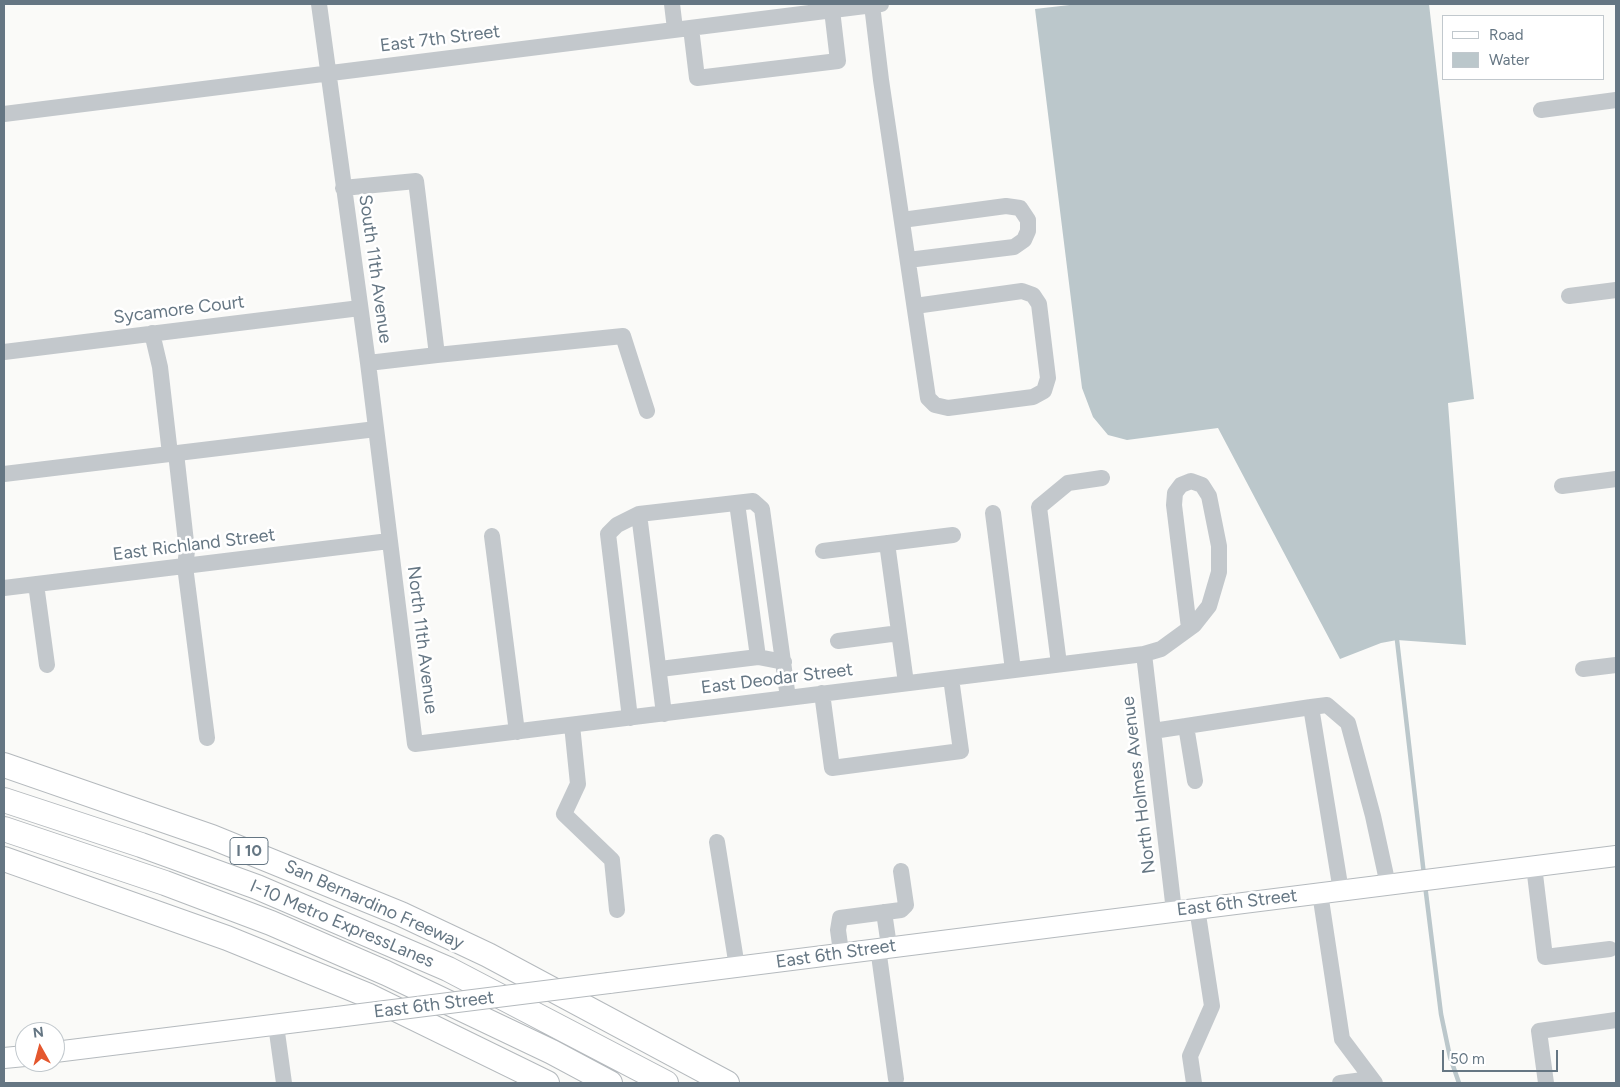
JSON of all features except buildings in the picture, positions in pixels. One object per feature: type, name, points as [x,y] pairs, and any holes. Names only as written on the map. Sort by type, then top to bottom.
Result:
[{"type":"highway","name":"San Bernardino Freeway","points":[[4,765],[212,836],[401,914],[488,955],[727,1083]]},
{"type":"highway","name":"I-10 Metro ExpressLanes","points":[[4,800],[232,878],[448,969],[666,1083]]},
{"type":"highway","name":"I-10 Metro ExpressLanes","points":[[4,829],[271,923],[386,973],[552,1052],[610,1083]]},
{"type":"highway","points":[[4,859],[183,922],[367,995],[547,1083]]},
{"type":"highway","points":[[232,878],[401,914]]},
{"type":"main road","name":"East 6th Street","points":[[65,1051],[1616,856]]},
{"type":"street","name":"South 11th Avenue","points":[[319,4],[368,364],[389,541]]},
{"type":"street","points":[[672,4],[683,29],[697,78],[838,61],[824,8]]},
{"type":"street","name":"East 7th Street","points":[[4,114],[683,29],[824,8],[876,4]]},
{"type":"street","points":[[876,4],[902,220],[928,398],[935,405],[948,408],[1033,397],[1044,391],[1048,378],[1039,304],[1033,294],[1022,291],[915,306]]},
{"type":"street","points":[[1541,110],[1616,100]]},
{"type":"street","points":[[343,188],[416,181],[437,355]]},
{"type":"street","points":[[902,220],[1006,206],[1020,208],[1028,220],[1028,231],[1024,240],[1014,247],[908,260]]},
{"type":"street","points":[[1569,296],[1616,290]]},
{"type":"street","name":"Sycamore Court","points":[[4,352],[360,308]]},
{"type":"street","points":[[152,333],[160,367],[187,551],[185,566],[207,738]]},
{"type":"street","points":[[368,364],[623,336],[647,411]]},
{"type":"street","points":[[4,474],[376,429]]},
{"type":"street","points":[[1059,664],[1039,507],[1068,483],[1102,478]]},
{"type":"street","points":[[1562,486],[1616,479]]},
{"type":"street","name":"East Deodar Street","points":[[415,744],[1144,654],[1161,649],[1189,628],[1209,606],[1219,572],[1219,546],[1209,496],[1202,485],[1190,481],[1181,485],[1175,492],[1174,505],[1189,628]]},
{"type":"street","points":[[630,718],[608,534],[618,525],[640,514],[754,501],[762,509],[788,698]]},
{"type":"street","points":[[737,503],[758,657]]},
{"type":"street","points":[[993,513],[1013,670]]},
{"type":"street","points":[[640,514],[664,714]]},
{"type":"street","points":[[823,550],[953,535]]},
{"type":"street","points":[[492,536],[517,732]]},
{"type":"street","name":"East Richland Street","points":[[4,588],[389,541]]},
{"type":"street","name":"North 11th Avenue","points":[[389,541],[415,744]]},
{"type":"street","points":[[888,543],[906,683]]},
{"type":"street","points":[[36,584],[47,664]]},
{"type":"street","points":[[838,641],[899,632]]},
{"type":"street","name":"North Holmes Avenue","points":[[1144,654],[1174,911]]},
{"type":"street","points":[[660,669],[758,657],[784,662]]},
{"type":"street","points":[[1583,669],[1616,665]]},
{"type":"street","points":[[822,693],[832,768],[961,751],[951,678]]},
{"type":"street","points":[[1153,731],[1327,705],[1348,723],[1392,884]]},
{"type":"street","points":[[1311,707],[1342,890]]},
{"type":"street","points":[[572,725],[578,784],[564,814],[612,860],[617,910]]},
{"type":"street","points":[[1186,726],[1195,781]]},
{"type":"street","points":[[718,842],[737,967]]},
{"type":"street","points":[[1534,866],[1545,957],[1610,949]]},
{"type":"street","points":[[841,952],[838,930],[840,918],[901,910],[906,905],[901,871]]},
{"type":"street","points":[[1320,893],[1342,1039],[1373,1081]]},
{"type":"street","points":[[1194,1083],[1190,1056],[1212,1006],[1197,908]]},
{"type":"street","points":[[884,912],[883,947],[896,1079]]},
{"type":"street","points":[[1546,1083],[1539,1031],[1616,1020]]},
{"type":"street","points":[[276,1025],[284,1083]]},
{"type":"street","points":[[1340,1083],[1373,1081]]},
{"type":"water","points":[[1078,4],[1429,4],[1474,399],[1448,403],[1466,645],[1397,640],[1381,643],[1340,659],[1218,428],[1127,440],[1108,435],[1093,417],[1082,388],[1035,9]]},
{"type":"waterway","points":[[1397,640],[1424,875]]},
{"type":"waterway","points":[[1425,885],[1441,1014],[1450,1057],[1459,1083]]}]
